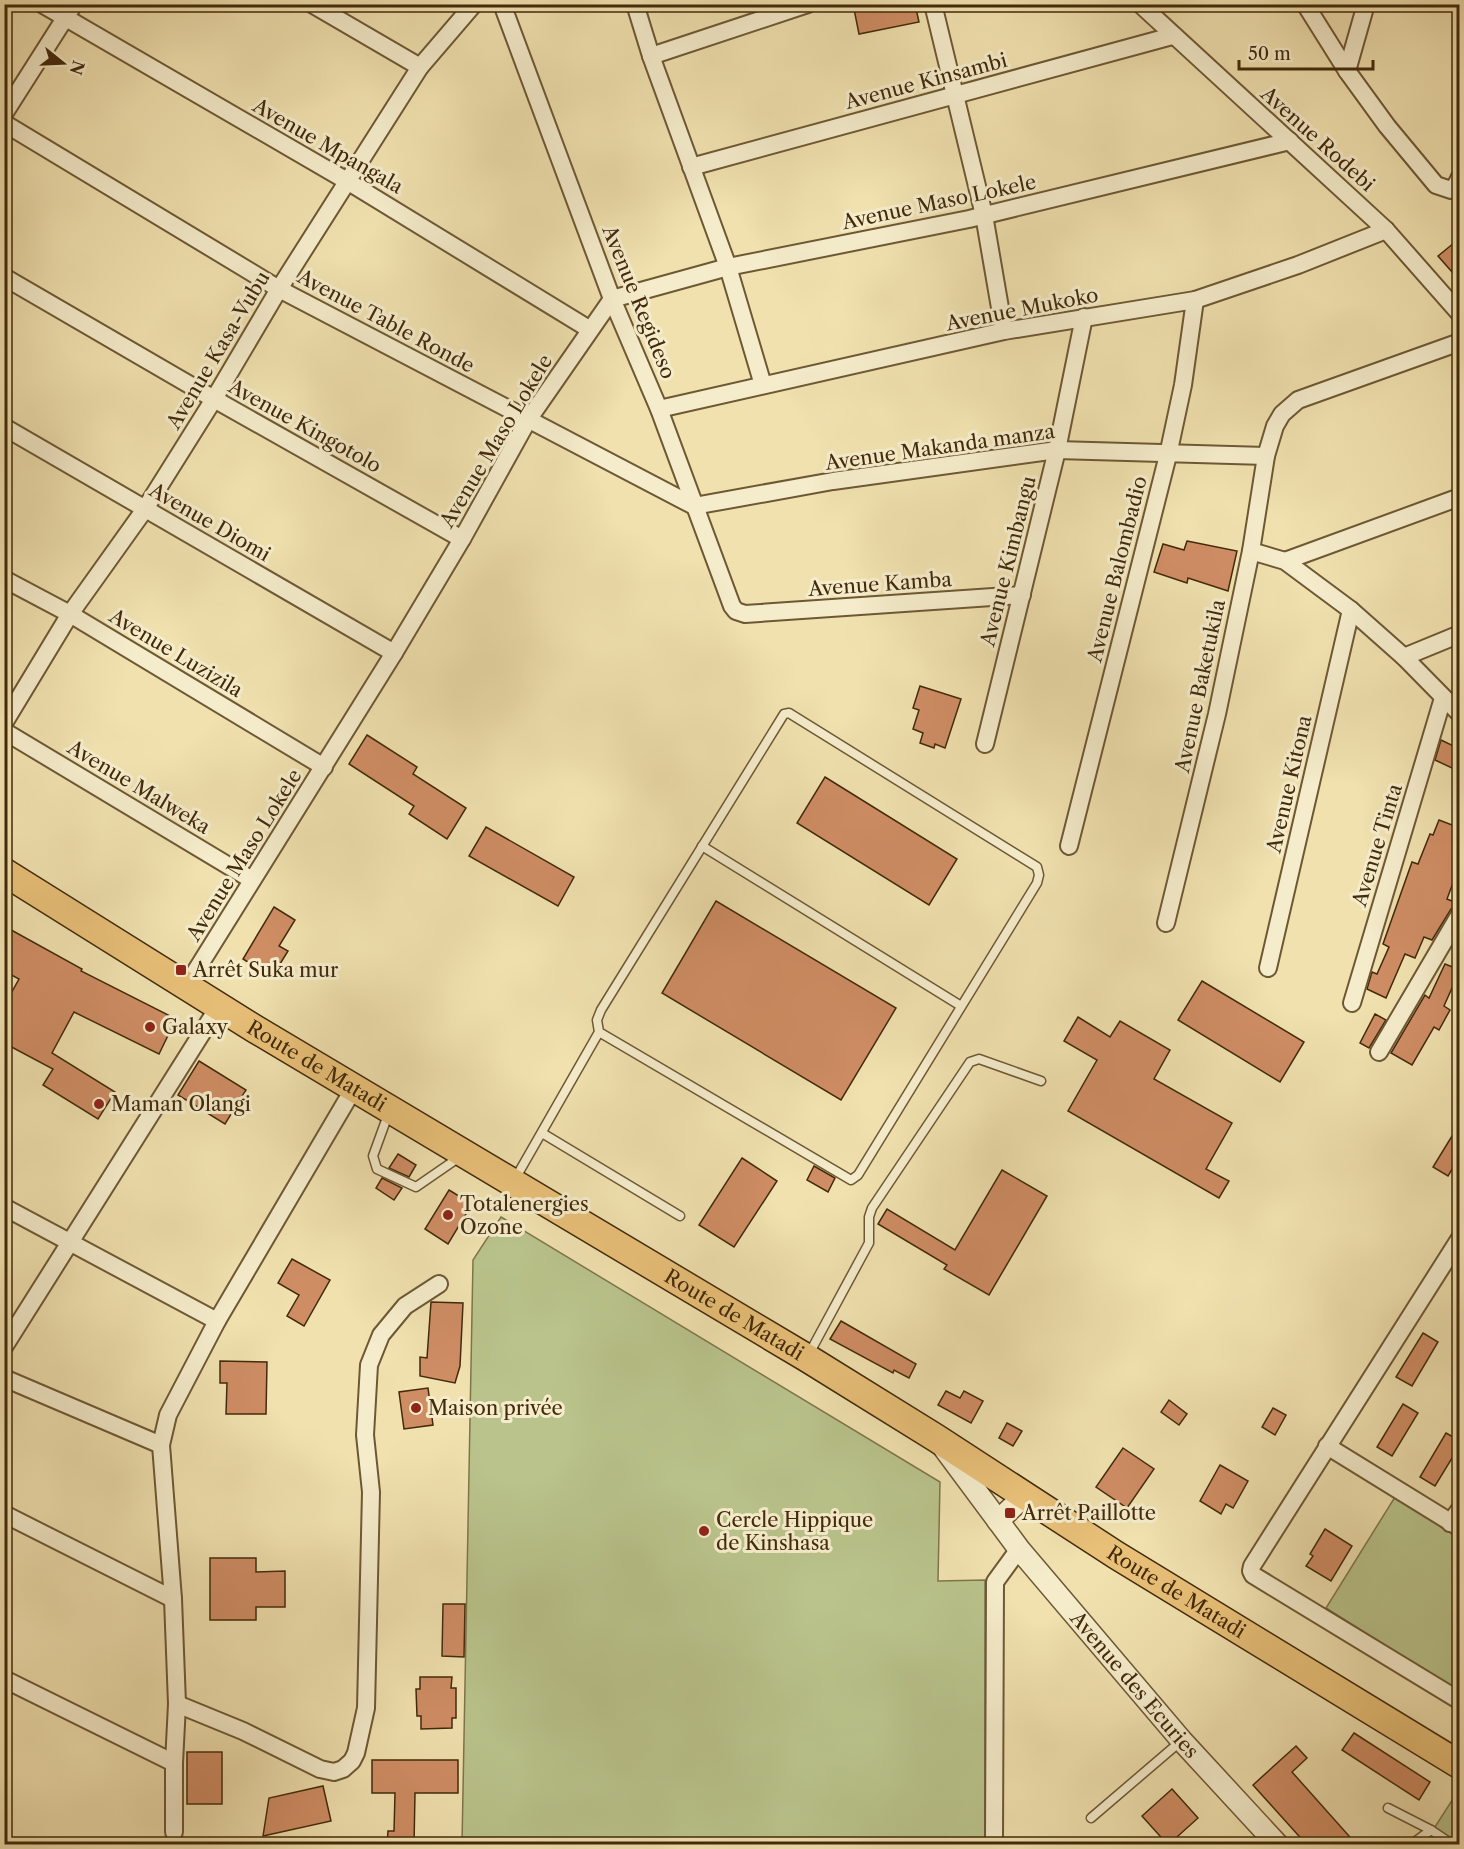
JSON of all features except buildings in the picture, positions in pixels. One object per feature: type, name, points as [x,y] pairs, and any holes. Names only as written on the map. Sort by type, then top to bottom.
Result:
[{"type":"main road","name":"Route de Matadi","points":[[4,872],[354,1088],[807,1358],[936,1438],[1116,1555],[1460,1765]]},
{"type":"street","name":"Avenue Mpangala","points":[[42,4],[69,11],[590,329]]},
{"type":"street","points":[[312,4],[420,67]]},
{"type":"street","name":"Avenue Kasa-Vubu","points":[[4,723],[70,614],[145,509],[279,289],[420,67],[474,4]]},
{"type":"street","name":"Avenue Regideso","points":[[502,4],[612,299],[659,409],[732,606],[740,613]]},
{"type":"street","points":[[635,4],[651,56],[728,267],[764,385]]},
{"type":"street","points":[[651,56],[808,4]]},
{"type":"street","points":[[933,4],[984,215],[1005,331]]},
{"type":"street","name":"Avenue Rodebi","points":[[1140,4],[1172,36],[1386,230],[1460,314]]},
{"type":"street","points":[[1305,4],[1347,71],[1387,126],[1436,185],[1451,190],[1460,177]]},
{"type":"street","points":[[1347,71],[1366,4]]},
{"type":"street","points":[[4,114],[69,11]]},
{"type":"street","name":"Avenue Kinsambi","points":[[691,167],[1172,36]]},
{"type":"street","name":"Avenue Table Ronde","points":[[4,123],[279,289],[694,506]]},
{"type":"street","name":"Avenue Maso Lokele","points":[[187,985],[394,653],[462,539],[528,420],[612,299],[728,267],[984,215],[1290,141]]},
{"type":"street","name":"Avenue Mukoko","points":[[659,409],[1005,331],[1195,300],[1298,265],[1386,230]]},
{"type":"street","name":"Avenue Kingotolo","points":[[4,277],[462,539]]},
{"type":"street","name":"Avenue Balombadio","points":[[1070,846],[1168,455],[1183,385],[1195,300]]},
{"type":"street","name":"Avenue Kimbangu","points":[[985,744],[1057,450],[1084,317]]},
{"type":"street","name":"Avenue Baketukila","points":[[1166,923],[1217,714],[1251,551],[1266,456],[1282,414],[1298,400],[1460,342]]},
{"type":"street","name":"Avenue Diomi","points":[[4,427],[394,653]]},
{"type":"street","name":"Avenue Makanda manza","points":[[694,506],[833,481],[1057,450],[1168,455],[1266,456]]},
{"type":"street","points":[[1285,561],[1460,497]]},
{"type":"street","points":[[1251,551],[1285,561],[1351,610],[1404,657],[1460,714]]},
{"type":"street","name":"Avenue Luzizila","points":[[4,579],[70,614],[324,767]]},
{"type":"street","name":"Avenue Kamba","points":[[740,613],[1022,595]]},
{"type":"street","name":"Avenue Kitona","points":[[1268,968],[1351,610]]},
{"type":"street","points":[[1404,657],[1460,634]]},
{"type":"street","name":"Avenue Tinta","points":[[1352,1004],[1443,698]]},
{"type":"street","name":"Avenue Malweka","points":[[4,731],[252,880]]},
{"type":"street","points":[[1379,1052],[1460,915]]},
{"type":"street","points":[[4,1347],[219,1006]]},
{"type":"street","points":[[174,1832],[177,1704],[173,1599],[161,1445],[168,1415],[217,1321],[354,1088]]},
{"type":"street","points":[[4,1207],[217,1321]]},
{"type":"street","points":[[1460,1238],[1252,1566],[1251,1573],[1460,1701]]},
{"type":"street","points":[[177,1704],[243,1731],[320,1769],[334,1772],[343,1769],[352,1761],[356,1753],[366,1708],[371,1491],[365,1434],[369,1365],[381,1335],[405,1306],[440,1284]]},
{"type":"street","points":[[4,1378],[161,1445]]},
{"type":"street","name":"Avenue des Ecuries","points":[[936,1438],[1019,1549],[1182,1741],[1277,1845]]},
{"type":"street","points":[[1327,1446],[1456,1520]]},
{"type":"street","points":[[998,1521],[1025,1495]]},
{"type":"street","points":[[4,1514],[173,1599]]},
{"type":"street","points":[[994,1845],[995,1582],[1019,1549]]},
{"type":"street","points":[[4,1679],[174,1763]]},
{"type":"lane","points":[[513,1183],[599,1032],[597,1020],[601,1010],[784,714],[789,713],[1037,867],[1039,875],[1037,883],[858,1175],[851,1180],[599,1032]]},
{"type":"lane","points":[[702,846],[961,1006]]},
{"type":"lane","points":[[807,1358],[869,1243],[868,1217],[872,1208],[970,1062],[979,1059],[1041,1081]]},
{"type":"lane","points":[[390,1109],[373,1156],[377,1169],[416,1187],[464,1154]]},
{"type":"lane","points":[[542,1133],[680,1216]]},
{"type":"lane","points":[[1091,1818],[1182,1741]]},
{"type":"lane","points":[[1388,1808],[1431,1830],[1452,1845]]},
{"type":"lane","points":[[1412,1845],[1431,1830]]},
{"type":"green space","name":"Cercle Hippique de Kinshasa","points":[[501,1217],[940,1482],[938,1581],[985,1580],[985,1844],[462,1844],[473,1260]]},
{"type":"green space","points":[[1395,1497],[1459,1538],[1459,1692],[1326,1608]]},
{"type":"green space","points":[[1458,1791],[1459,1844],[1424,1844]]},
{"type":"place","name":"Arrêt Suka mur","points":[[181,970]]},
{"type":"place","name":"Galaxy","points":[[150,1027]]},
{"type":"place","name":"Maman Olangi","points":[[99,1104]]},
{"type":"place","name":"Totalenergies Ozone","points":[[448,1215]]},
{"type":"place","name":"Maison privée","points":[[416,1408]]},
{"type":"place","name":"Arrêt Paillotte","points":[[1010,1513]]},
{"type":"place","name":"Cercle Hippique de Kinshasa","points":[[704,1531]]}]
